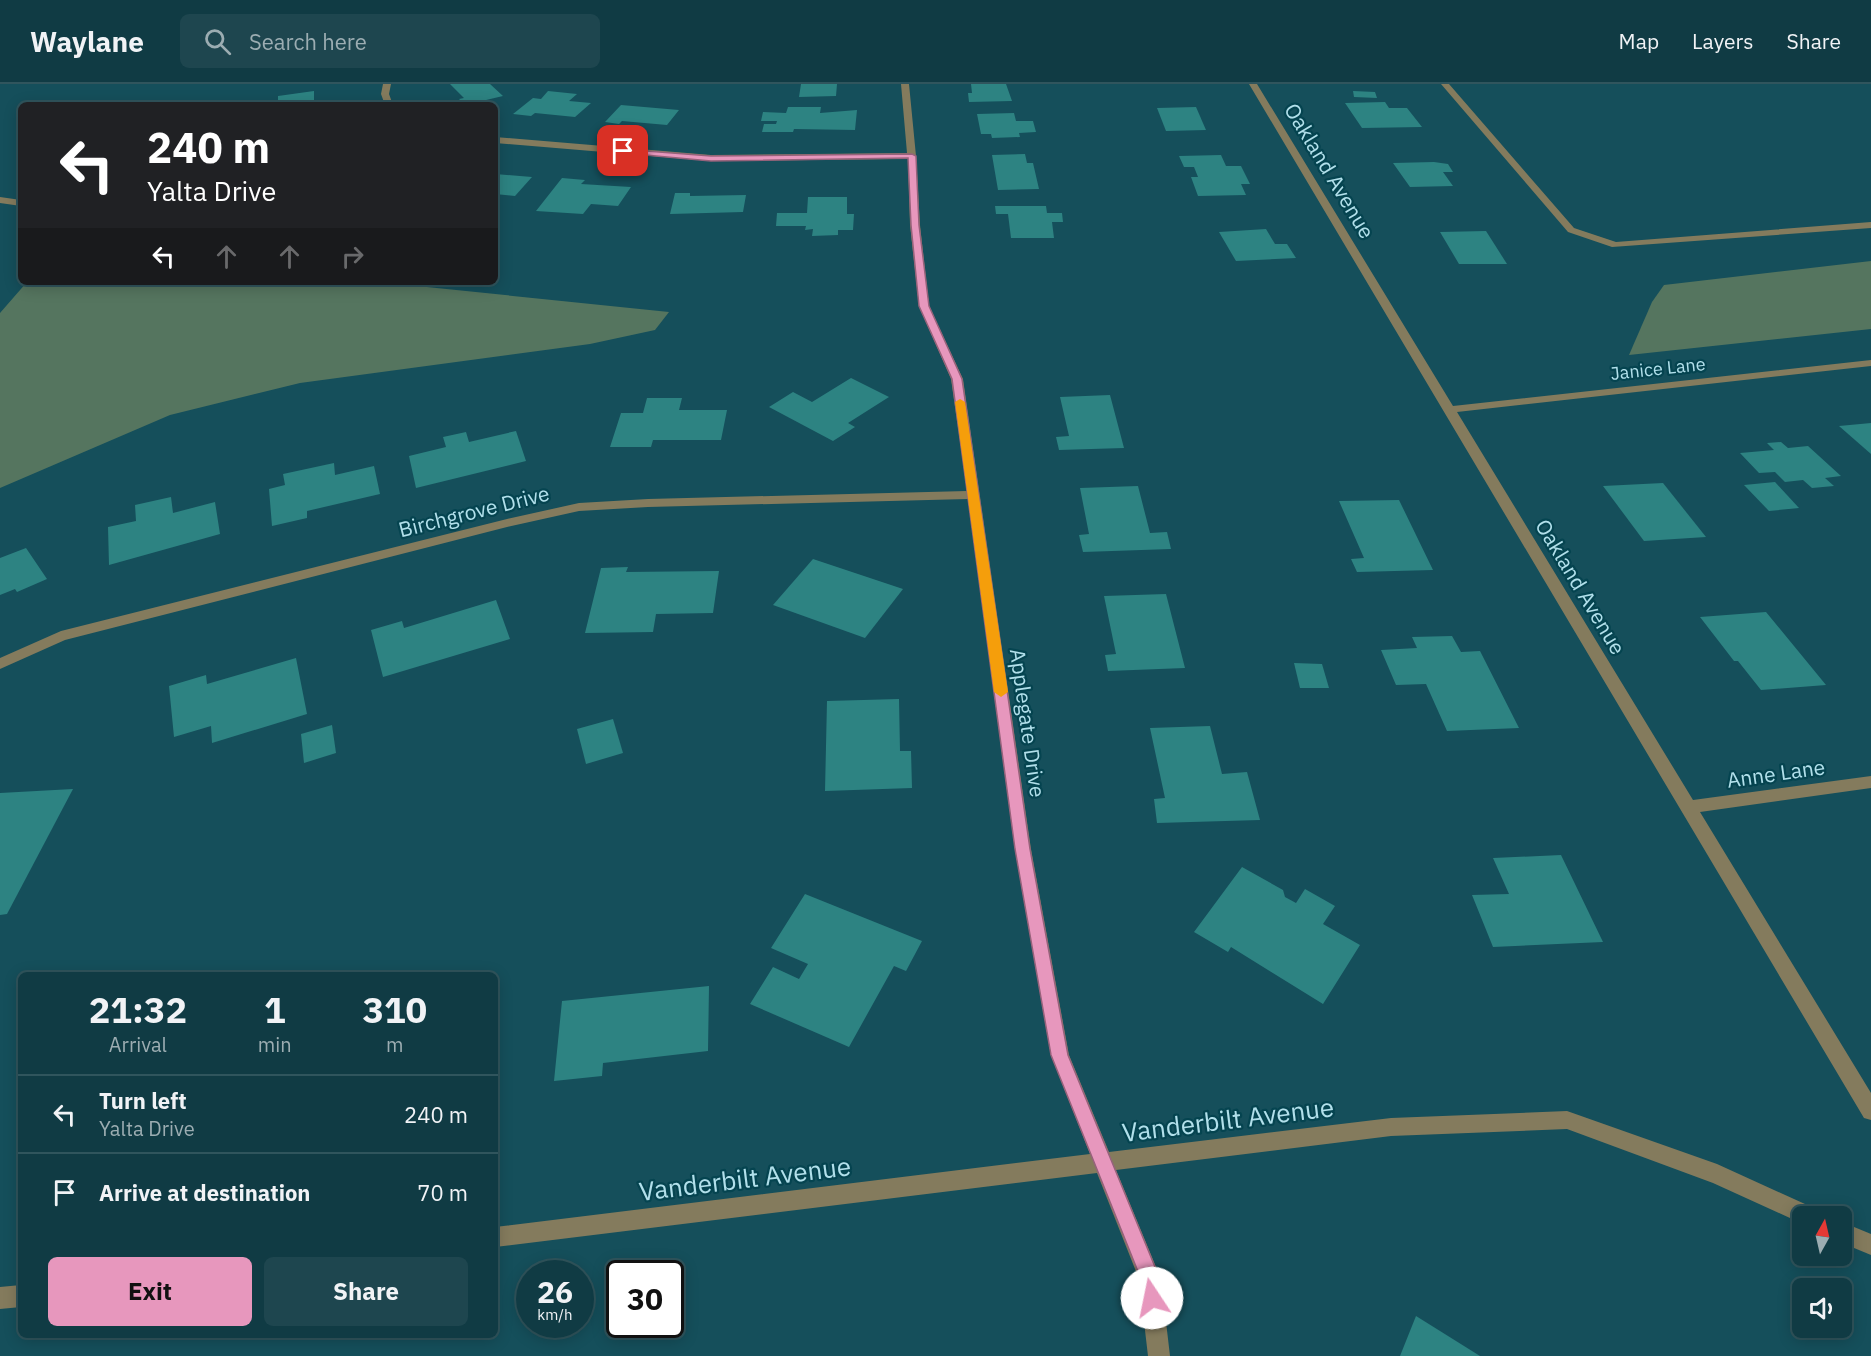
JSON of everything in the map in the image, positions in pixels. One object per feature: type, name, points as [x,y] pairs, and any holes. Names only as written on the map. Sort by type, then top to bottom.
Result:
[{"type":"street","points":[[387,84],[385,94],[388,102]]},
{"type":"street","name":"Applegate Drive","points":[[905,84],[912,156],[915,225],[924,306],[957,379],[1023,849],[1060,1055],[1105,1162],[1150,1279],[1159,1356]]},
{"type":"street","name":"Oakland Avenue","points":[[1253,84],[1871,1111]]},
{"type":"street","points":[[1445,84],[1571,230],[1615,245],[1871,225]]},
{"type":"street","points":[[498,140],[711,158],[912,156]]},
{"type":"street","points":[[0,200],[18,203]]},
{"type":"street","name":"Janice Lane","points":[[1448,410],[1871,363]]},
{"type":"street","name":"Birchgrove Drive","points":[[0,664],[61,636],[507,523],[579,507],[648,503],[974,495]]},
{"type":"street","name":"Anne Lane","points":[[1688,807],[1871,782]]},
{"type":"street","name":"Vanderbilt Avenue","points":[[498,1237],[1391,1127],[1567,1120],[1717,1174],[1792,1208]]},
{"type":"street","points":[[1852,1236],[1871,1245]]},
{"type":"street","points":[[0,1298],[18,1296]]},
{"type":"green space","points":[[1871,261],[1871,329],[1629,355],[1652,302],[1664,285]]},
{"type":"green space","points":[[24,285],[407,285],[669,312],[655,330],[590,344],[300,383],[170,415],[0,488],[0,313]]},
{"type":"building","points":[[450,84],[490,84],[503,96],[478,102],[462,102],[459,99],[464,98]]},
{"type":"building","points":[[801,84],[837,84],[836,96],[799,97]]},
{"type":"building","points":[[971,84],[1006,84],[1012,101],[969,102],[968,93],[972,93]]},
{"type":"building","points":[[314,91],[314,102],[278,102],[278,96]]},
{"type":"building","points":[[548,91],[577,94],[569,101],[591,103],[575,117],[535,113],[531,116],[513,114],[533,98],[541,99]]},
{"type":"building","points":[[1353,91],[1375,92],[1377,98],[1354,97]]},
{"type":"building","points":[[1385,102],[1389,108],[1407,108],[1422,127],[1362,128],[1345,103]]},
{"type":"building","points":[[621,105],[679,110],[667,125],[622,121],[619,124],[605,122]]},
{"type":"building","points":[[788,107],[821,107],[820,113],[857,110],[855,130],[794,129],[793,132],[762,132],[764,124],[776,124],[777,121],[761,121],[763,112],[786,113]]},
{"type":"building","points":[[1196,107],[1206,130],[1166,131],[1157,108]]},
{"type":"building","points":[[1014,113],[1016,121],[1033,121],[1036,132],[1019,133],[1020,137],[992,138],[991,134],[981,134],[977,114]]},
{"type":"building","points":[[1025,154],[1027,163],[1033,163],[1039,189],[998,190],[992,155]]},
{"type":"building","points":[[1221,155],[1226,166],[1241,166],[1250,184],[1241,184],[1246,195],[1198,196],[1191,177],[1198,177],[1194,167],[1184,167],[1179,156]]},
{"type":"building","points":[[1393,163],[1448,164],[1453,172],[1443,172],[1453,186],[1410,187]]},
{"type":"building","points":[[498,174],[532,177],[515,196],[498,194]]},
{"type":"building","points":[[562,178],[585,180],[581,184],[631,187],[618,206],[591,204],[583,214],[536,211]]},
{"type":"building","points":[[675,193],[690,193],[690,196],[746,195],[743,212],[670,214]]},
{"type":"building","points":[[808,197],[847,197],[847,214],[854,214],[853,230],[838,230],[838,235],[812,236],[813,229],[805,230],[806,226],[776,226],[777,213],[807,213]]},
{"type":"building","points":[[995,206],[1046,206],[1047,213],[1062,213],[1063,222],[1052,222],[1054,238],[1011,238],[1008,214],[996,214]]},
{"type":"building","points":[[1266,229],[1275,244],[1287,244],[1296,258],[1236,261],[1219,232]]},
{"type":"building","points":[[1486,231],[1507,264],[1459,264],[1440,232]]},
{"type":"building","points":[[851,378],[889,397],[848,423],[855,427],[833,441],[769,407],[793,392],[812,402]]},
{"type":"building","points":[[1110,395],[1124,448],[1059,450],[1056,437],[1069,436],[1060,397]]},
{"type":"building","points":[[647,398],[682,398],[679,410],[727,410],[721,440],[653,440],[651,447],[610,447],[621,413],[643,413]]},
{"type":"building","points":[[1871,423],[1871,454],[1839,426]]},
{"type":"building","points":[[516,431],[526,461],[416,488],[409,456],[446,447],[443,437],[466,432],[469,442]]},
{"type":"building","points":[[1781,442],[1788,448],[1808,446],[1841,476],[1825,478],[1834,486],[1812,488],[1803,480],[1785,482],[1775,472],[1759,473],[1740,453],[1774,450],[1767,443]]},
{"type":"building","points":[[334,463],[335,475],[374,466],[380,494],[307,511],[307,518],[272,526],[269,489],[285,485],[283,474]]},
{"type":"building","points":[[1775,482],[1799,508],[1769,511],[1744,485]]},
{"type":"building","points":[[1663,483],[1706,537],[1644,541],[1603,486]]},
{"type":"building","points":[[1138,486],[1150,533],[1167,532],[1171,549],[1083,552],[1079,535],[1089,534],[1080,488]]},
{"type":"building","points":[[171,497],[173,513],[215,502],[220,534],[109,565],[108,527],[136,521],[135,505]]},
{"type":"building","points":[[1399,500],[1433,570],[1357,572],[1351,559],[1364,558],[1339,501]]},
{"type":"building","points":[[26,548],[47,579],[17,592],[15,589],[0,595],[0,558]]},
{"type":"building","points":[[813,559],[903,589],[865,638],[773,605]]},
{"type":"building","points":[[628,567],[626,572],[719,571],[713,613],[656,614],[653,632],[585,633],[601,568]]},
{"type":"building","points":[[1166,594],[1185,668],[1108,671],[1105,655],[1116,654],[1104,596]]},
{"type":"building","points":[[496,600],[510,639],[383,677],[371,630],[402,621],[404,628]]},
{"type":"building","points":[[1766,612],[1826,685],[1761,690],[1738,661],[1734,661],[1700,617]]},
{"type":"building","points":[[1452,636],[1461,652],[1480,651],[1519,728],[1447,731],[1426,684],[1396,685],[1381,650],[1417,648],[1412,637]]},
{"type":"building","points":[[296,658],[307,714],[212,743],[211,726],[174,737],[169,686],[206,675],[207,684]]},
{"type":"building","points":[[1294,663],[1322,664],[1329,688],[1300,688]]},
{"type":"building","points":[[899,699],[900,751],[911,751],[912,788],[825,791],[827,701]]},
{"type":"building","points":[[613,719],[623,753],[586,764],[577,729]]},
{"type":"building","points":[[332,725],[336,753],[304,763],[301,734]]},
{"type":"building","points":[[1210,726],[1222,774],[1247,772],[1260,820],[1157,823],[1154,799],[1165,798],[1150,728]]},
{"type":"building","points":[[73,789],[7,914],[0,915],[0,793]]},
{"type":"building","points":[[1561,855],[1603,942],[1493,947],[1472,895],[1509,894],[1493,858]]},
{"type":"building","points":[[1242,867],[1283,890],[1285,897],[1296,903],[1305,889],[1335,906],[1323,924],[1360,945],[1323,1004],[1231,947],[1228,952],[1194,932]]},
{"type":"building","points":[[805,894],[922,941],[906,971],[894,966],[849,1047],[750,1004],[773,967],[799,979],[808,964],[771,948]]},
{"type":"building","points":[[709,986],[708,1051],[603,1063],[602,1076],[554,1081],[562,1001]]},
{"type":"building","points":[[1416,1316],[1480,1356],[1400,1356]]},
{"type":"slow traffic","points":[[960,402],[1001,692]]},
{"type":"route","points":[[623,151],[711,158],[912,156],[915,225],[924,306],[957,379],[1023,849],[1060,1055],[1105,1162],[1150,1279],[1152,1298]]}]
